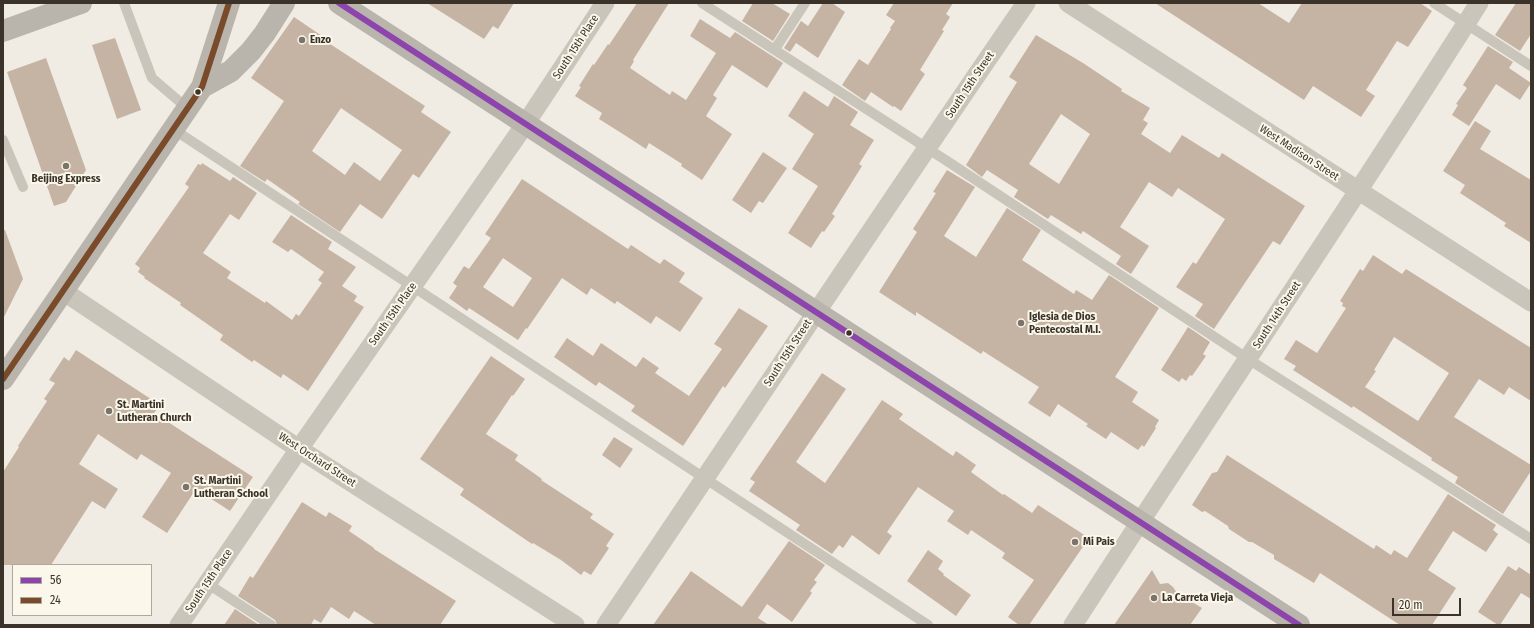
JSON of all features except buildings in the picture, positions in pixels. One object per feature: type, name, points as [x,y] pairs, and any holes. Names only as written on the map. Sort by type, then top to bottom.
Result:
[{"type":"main road","points":[[3,31],[81,3]]},
{"type":"main road","points":[[3,379],[202,87],[228,3]]},
{"type":"main road","points":[[202,87],[230,71],[251,51],[265,33],[284,3]]},
{"type":"main road","points":[[339,3],[1300,625]]},
{"type":"street","name":"South 15th Place","points":[[179,625],[299,449],[526,123],[605,3]]},
{"type":"street","name":"South 15th Street","points":[[606,625],[1026,3]]},
{"type":"street","name":"West Madison Street","points":[[1068,3],[1531,302]]},
{"type":"street","name":"South 14th Street","points":[[1073,625],[1479,3]]},
{"type":"street","name":"West Orchard Street","points":[[63,291],[299,449],[575,625]]},
{"type":"lane","points":[[124,3],[152,78],[187,108]]},
{"type":"lane","points":[[702,3],[927,148],[1248,359],[1531,539]]},
{"type":"lane","points":[[775,50],[804,3]]},
{"type":"lane","points":[[1434,3],[1531,66]]},
{"type":"lane","points":[[173,129],[928,625]]},
{"type":"lane","points":[[3,140],[23,186]]},
{"type":"lane","points":[[208,584],[271,625]]},
{"type":"transit line","name":"24","points":[[3,379],[202,87],[229,3]]},
{"type":"transit line","name":"56","points":[[339,3],[1299,625]]},
{"type":"place","name":"Enzo","points":[[302,40]]},
{"type":"place","name":"Beijing Express","points":[[66,166]]},
{"type":"place","name":"Iglesia de Dios Pentecostal M.I.","points":[[1021,323]]},
{"type":"place","name":"St. Martini Lutheran Church","points":[[109,411]]},
{"type":"place","name":"St. Martini Lutheran School","points":[[186,487]]},
{"type":"place","name":"Mi Pais","points":[[1075,542]]},
{"type":"place","name":"La Carreta Vieja","points":[[1154,598]]}]
